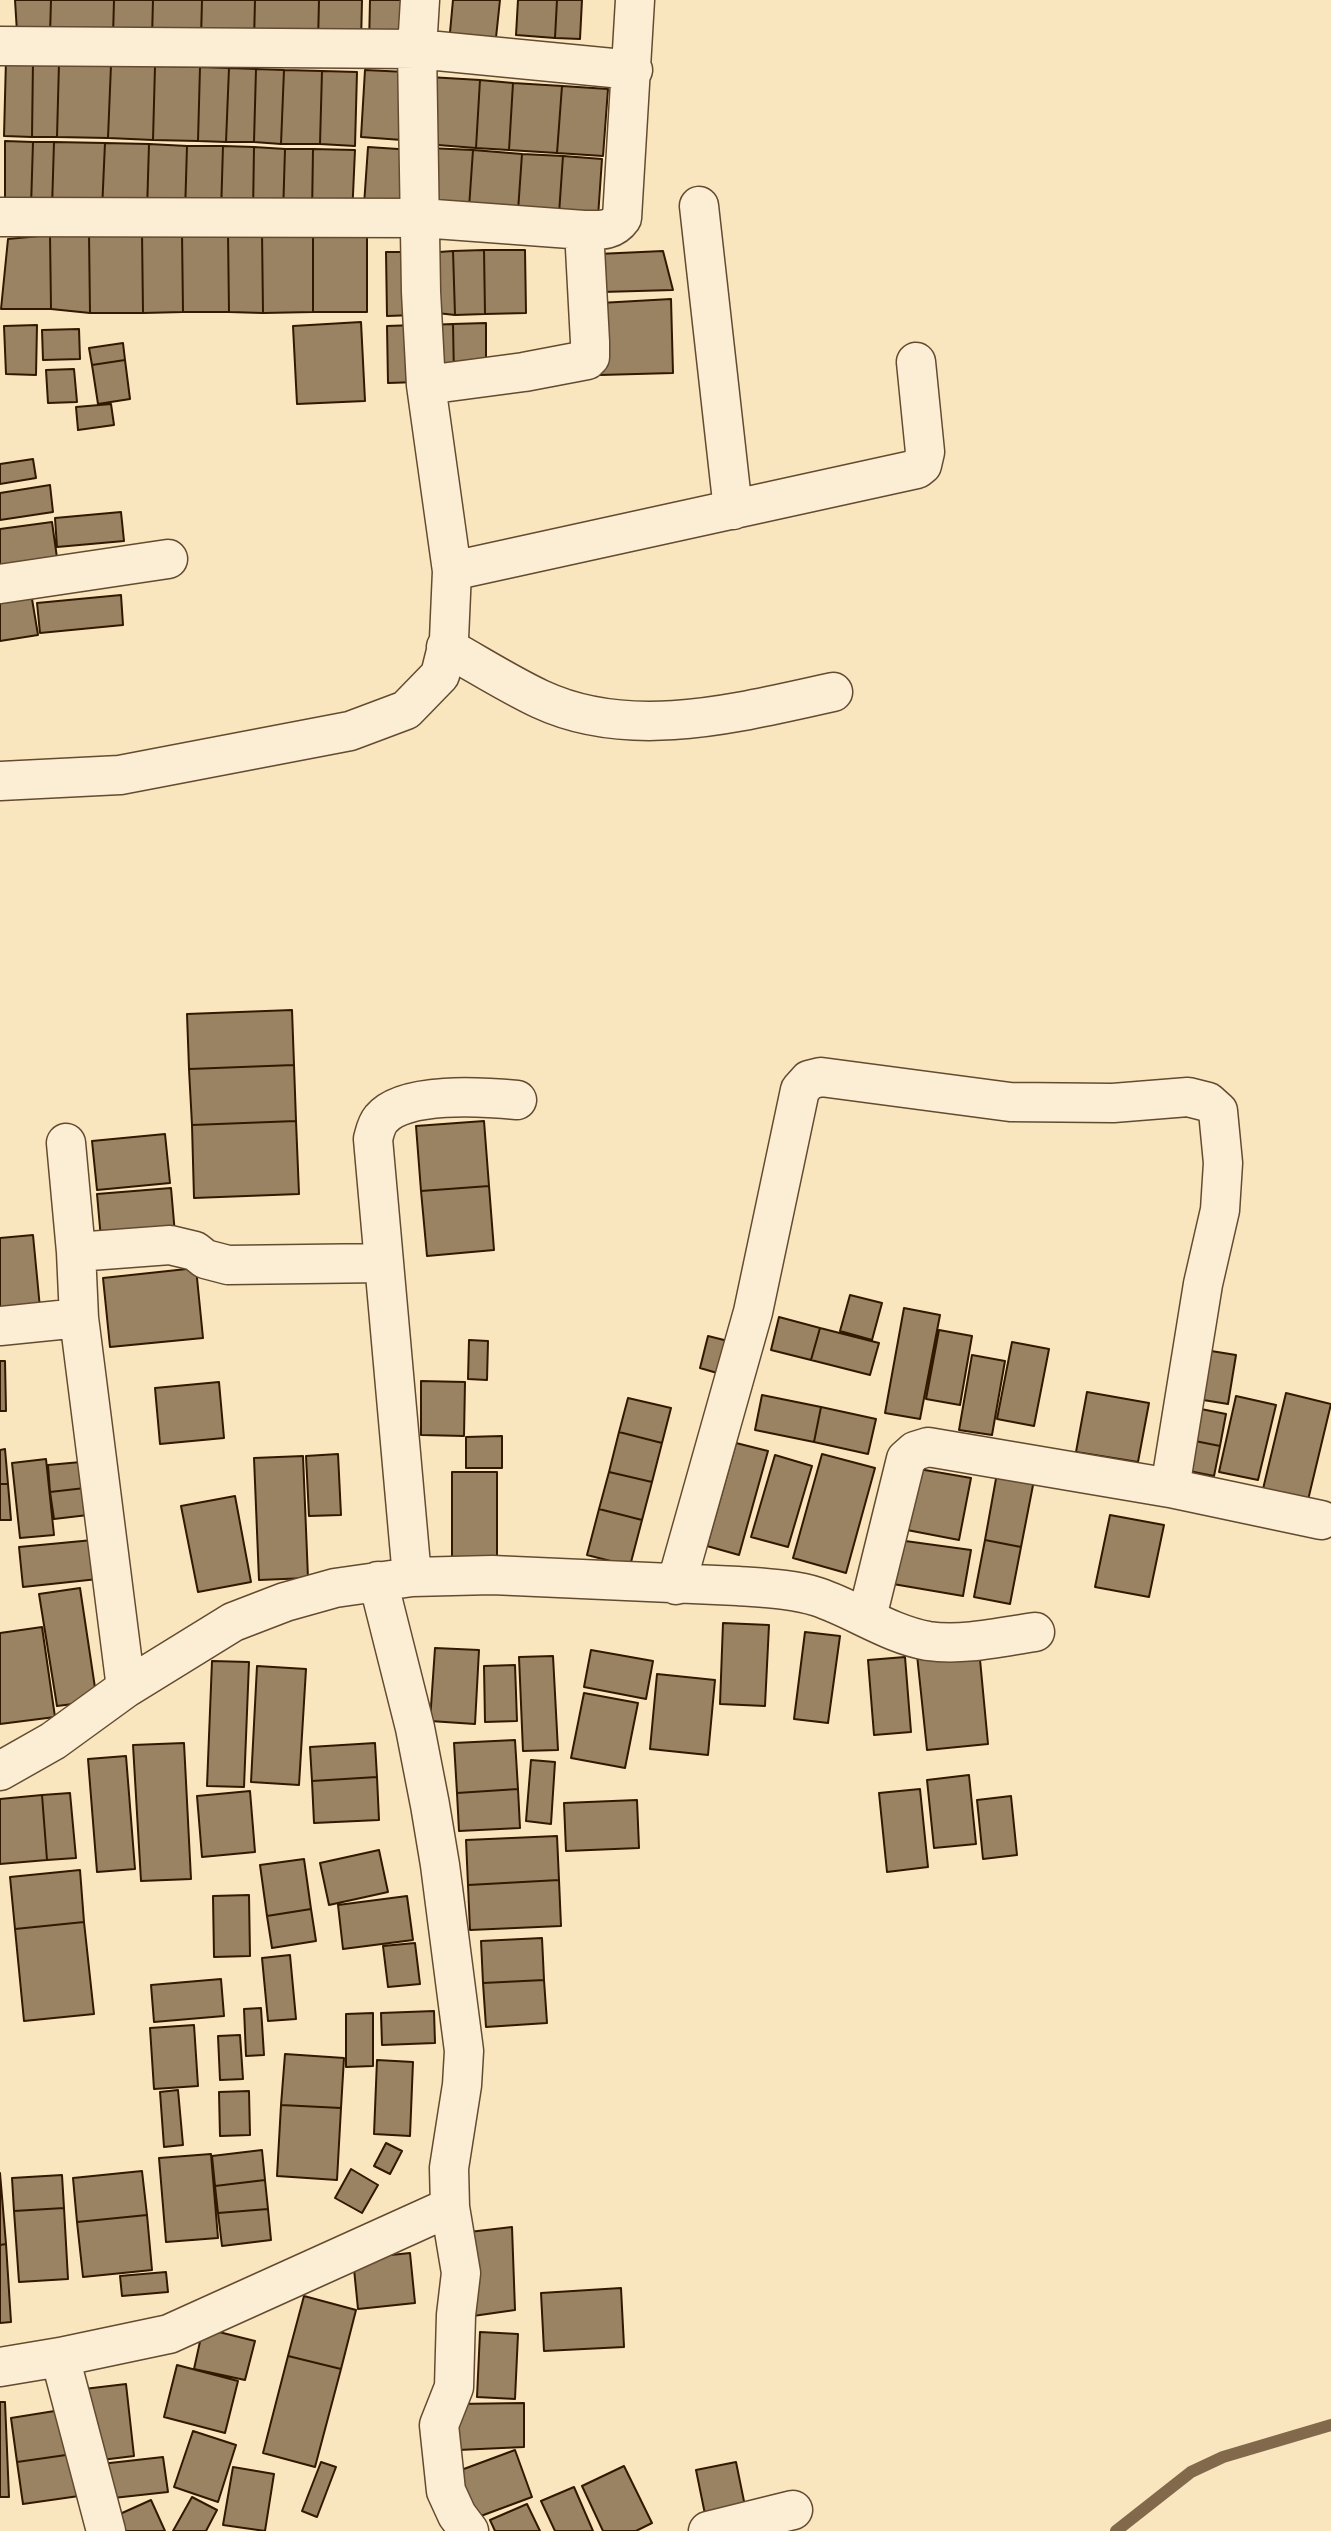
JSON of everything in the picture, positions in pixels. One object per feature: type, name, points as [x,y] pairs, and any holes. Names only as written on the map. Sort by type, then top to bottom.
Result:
[{"type":"street","points":[[0,781],[120,775],[349,731],[406,710],[440,676],[449,639],[452,571],[426,385],[421,292],[417,49],[419,0]]},
{"type":"street","points":[[0,217],[421,218],[584,230],[610,229],[622,218],[633,70],[635,0]]},
{"type":"street","points":[[0,46],[417,49],[633,70]]},
{"type":"street","points":[[699,206],[733,510]]},
{"type":"street","points":[[426,385],[524,372],[587,360],[590,356],[590,342],[584,230]]},
{"type":"street","points":[[452,571],[917,469],[922,465],[925,452],[916,362]]},
{"type":"street","points":[[0,584],[167,559]]},
{"type":"street","points":[[446,647],[541,700],[587,714],[632,721],[701,718],[833,692]]},
{"type":"street","points":[[676,1585],[753,1311],[800,1090],[809,1080],[821,1077],[1010,1102],[1113,1103],[1188,1097],[1208,1102],[1217,1111],[1223,1163],[1220,1210],[1203,1284],[1170,1488]]},
{"type":"street","points":[[470,2531],[457,2515],[446,2491],[439,2425],[454,2387],[456,2315],[461,2273],[450,2207],[449,2168],[462,2085],[464,2051],[440,1865],[415,1728],[395,1579],[383,1263],[373,1139],[381,1118],[392,1110],[416,1102],[469,1095],[517,1100]]},
{"type":"street","points":[[66,1143],[79,1318],[126,1688]]},
{"type":"street","points":[[76,1252],[170,1245],[195,1251],[205,1259],[228,1265],[383,1263]]},
{"type":"street","points":[[0,1326],[79,1318]]},
{"type":"street","points":[[867,1617],[906,1460],[915,1451],[928,1447],[1170,1488],[1321,1520]]},
{"type":"street","points":[[0,1771],[54,1741],[126,1688],[233,1622],[285,1602],[335,1588],[395,1579],[492,1575],[773,1589],[817,1597],[907,1636],[931,1641],[965,1642],[1035,1632]]},
{"type":"street","points":[[0,2367],[169,2334],[450,2207]]},
{"type":"street","points":[[60,2357],[106,2531]]},
{"type":"street","points":[[708,2531],[793,2510]]},
{"type":"building","points":[[15,0],[51,0],[50,35],[17,32]]},
{"type":"building","points":[[51,0],[114,0],[113,37],[50,35]]},
{"type":"building","points":[[114,0],[153,0],[152,38],[113,37]]},
{"type":"building","points":[[153,0],[202,0],[201,39],[152,38]]},
{"type":"building","points":[[202,0],[255,0],[254,41],[201,39]]},
{"type":"building","points":[[255,0],[319,0],[318,43],[254,41]]},
{"type":"building","points":[[319,0],[362,0],[361,44],[318,43]]},
{"type":"building","points":[[370,0],[414,0],[409,45],[369,46]]},
{"type":"building","points":[[453,0],[500,0],[495,47],[449,43]]},
{"type":"building","points":[[518,0],[557,0],[555,38],[516,35]]},
{"type":"building","points":[[557,0],[582,0],[580,39],[555,38]]},
{"type":"building","points":[[6,59],[33,60],[32,137],[4,136]]},
{"type":"building","points":[[33,60],[59,63],[57,137],[32,137]]},
{"type":"building","points":[[59,63],[111,65],[108,138],[57,137]]},
{"type":"building","points":[[111,65],[155,66],[153,140],[108,138]]},
{"type":"building","points":[[155,66],[200,67],[198,141],[153,140]]},
{"type":"building","points":[[200,67],[229,68],[226,142],[198,141]]},
{"type":"building","points":[[229,68],[256,69],[254,142],[226,142]]},
{"type":"building","points":[[256,69],[284,70],[281,144],[254,142]]},
{"type":"building","points":[[284,70],[322,71],[320,144],[281,144]]},
{"type":"building","points":[[365,70],[406,72],[402,140],[361,137]]},
{"type":"building","points":[[322,71],[357,72],[355,146],[320,144]]},
{"type":"building","points":[[429,77],[480,80],[476,148],[425,144]]},
{"type":"building","points":[[480,80],[513,83],[509,150],[476,148]]},
{"type":"building","points":[[513,83],[562,86],[557,153],[509,150]]},
{"type":"building","points":[[562,86],[608,89],[603,156],[557,153]]},
{"type":"building","points":[[5,141],[33,142],[31,207],[5,207]]},
{"type":"building","points":[[33,142],[54,142],[52,208],[31,207]]},
{"type":"building","points":[[54,142],[105,143],[102,210],[52,208]]},
{"type":"building","points":[[105,143],[149,144],[147,211],[102,210]]},
{"type":"building","points":[[149,144],[187,146],[185,213],[147,211]]},
{"type":"building","points":[[187,146],[223,146],[221,213],[185,213]]},
{"type":"building","points":[[223,146],[254,147],[253,214],[221,213]]},
{"type":"building","points":[[254,147],[285,149],[283,215],[253,214]]},
{"type":"building","points":[[368,147],[413,150],[409,207],[364,205]]},
{"type":"building","points":[[429,148],[473,150],[469,208],[425,205]]},
{"type":"building","points":[[285,149],[313,149],[312,216],[283,215]]},
{"type":"building","points":[[313,149],[355,150],[352,217],[312,216]]},
{"type":"building","points":[[473,150],[522,154],[518,211],[469,208]]},
{"type":"building","points":[[522,154],[563,156],[559,214],[518,211]]},
{"type":"building","points":[[563,156],[602,159],[598,217],[559,214]]},
{"type":"building","points":[[142,232],[182,233],[183,312],[143,313]]},
{"type":"building","points":[[142,232],[143,313],[90,313],[89,233]]},
{"type":"building","points":[[262,232],[313,232],[313,312],[263,313]]},
{"type":"building","points":[[262,232],[263,313],[229,312],[228,233]]},
{"type":"building","points":[[313,232],[367,232],[367,312],[313,312]]},
{"type":"building","points":[[89,233],[90,313],[51,309],[50,235]]},
{"type":"building","points":[[182,233],[228,233],[229,312],[183,312]]},
{"type":"building","points":[[50,235],[51,309],[1,309],[8,239]]},
{"type":"building","points":[[484,250],[525,250],[526,313],[485,314]]},
{"type":"building","points":[[484,250],[485,314],[455,315],[453,251]]},
{"type":"building","points":[[453,251],[455,315],[428,312],[425,253]]},
{"type":"building","points":[[663,251],[673,290],[602,292],[598,254]]},
{"type":"building","points":[[386,252],[414,252],[415,315],[387,316]]},
{"type":"building","points":[[671,299],[673,373],[600,375],[600,303]]},
{"type":"building","points":[[361,322],[365,401],[297,404],[293,326]]},
{"type":"building","points":[[486,323],[486,372],[454,377],[453,324]]},
{"type":"building","points":[[453,324],[454,377],[437,378],[428,325]]},
{"type":"building","points":[[37,325],[36,375],[6,374],[4,326]]},
{"type":"building","points":[[416,325],[418,382],[388,383],[387,326]]},
{"type":"building","points":[[79,329],[80,359],[43,360],[42,330]]},
{"type":"building","points":[[123,343],[125,360],[92,365],[89,348]]},
{"type":"building","points":[[125,360],[130,399],[98,404],[92,365]]},
{"type":"building","points":[[74,369],[77,402],[48,403],[46,370]]},
{"type":"building","points":[[111,404],[114,425],[78,430],[76,407]]},
{"type":"building","points":[[33,459],[36,478],[0,484],[0,464]]},
{"type":"building","points":[[50,485],[53,512],[0,520],[0,493]]},
{"type":"building","points":[[121,512],[124,541],[57,547],[55,518]]},
{"type":"building","points":[[52,522],[58,565],[0,573],[0,529]]},
{"type":"building","points":[[30,587],[38,635],[0,641],[0,594]]},
{"type":"building","points":[[121,595],[123,625],[40,633],[37,603]]},
{"type":"building","points":[[292,1010],[294,1065],[189,1069],[187,1014]]},
{"type":"building","points":[[294,1065],[296,1121],[192,1125],[189,1069]]},
{"type":"building","points":[[296,1121],[299,1194],[194,1198],[192,1125]]},
{"type":"building","points":[[484,1121],[489,1186],[421,1191],[416,1126]]},
{"type":"building","points":[[165,1134],[170,1183],[97,1190],[92,1141]]},
{"type":"building","points":[[489,1186],[494,1250],[427,1256],[421,1191]]},
{"type":"building","points":[[171,1188],[175,1234],[101,1239],[97,1194]]},
{"type":"building","points":[[33,1235],[40,1308],[0,1312],[0,1238]]},
{"type":"building","points":[[196,1268],[203,1338],[110,1347],[103,1278]]},
{"type":"building","points":[[850,1295],[882,1303],[872,1340],[840,1331]]},
{"type":"building","points":[[904,1308],[940,1315],[920,1419],[885,1413]]},
{"type":"building","points":[[779,1317],[820,1328],[811,1360],[771,1350]]},
{"type":"building","points":[[820,1328],[879,1343],[870,1375],[811,1360]]},
{"type":"building","points":[[939,1330],[972,1336],[960,1405],[926,1399]]},
{"type":"building","points":[[708,1336],[732,1342],[724,1375],[700,1368]]},
{"type":"building","points":[[469,1340],[488,1341],[487,1380],[468,1379]]},
{"type":"building","points":[[1012,1342],[1049,1349],[1034,1426],[997,1419]]},
{"type":"building","points":[[1205,1350],[1236,1355],[1228,1404],[1197,1399]]},
{"type":"building","points":[[972,1355],[1005,1361],[992,1435],[959,1430]]},
{"type":"building","points":[[0,1361],[5,1361],[6,1411],[0,1411]]},
{"type":"building","points":[[421,1381],[465,1382],[464,1436],[421,1435]]},
{"type":"building","points":[[219,1382],[224,1438],[160,1444],[155,1388]]},
{"type":"building","points":[[1087,1392],[1149,1403],[1138,1462],[1076,1452]]},
{"type":"building","points":[[1286,1393],[1331,1404],[1308,1500],[1263,1489]]},
{"type":"building","points":[[762,1395],[821,1407],[814,1442],[755,1430]]},
{"type":"building","points":[[1236,1396],[1276,1405],[1258,1480],[1219,1472]]},
{"type":"building","points":[[628,1398],[671,1408],[662,1443],[619,1432]]},
{"type":"building","points":[[821,1407],[876,1419],[868,1454],[814,1442]]},
{"type":"building","points":[[1196,1408],[1226,1414],[1220,1446],[1190,1440]]},
{"type":"building","points":[[619,1432],[662,1443],[652,1482],[609,1472]]},
{"type":"building","points":[[502,1436],[502,1468],[466,1468],[466,1437]]},
{"type":"building","points":[[1190,1440],[1220,1446],[1214,1476],[1184,1470]]},
{"type":"building","points":[[736,1443],[768,1451],[739,1555],[707,1546]]},
{"type":"building","points":[[5,1449],[8,1484],[0,1484],[0,1450]]},
{"type":"building","points":[[338,1454],[341,1515],[309,1516],[306,1456]]},
{"type":"building","points":[[822,1454],[875,1468],[846,1573],[793,1558]]},
{"type":"building","points":[[775,1455],[812,1466],[788,1547],[751,1537]]},
{"type":"building","points":[[303,1456],[308,1578],[259,1580],[254,1458]]},
{"type":"building","points":[[46,1459],[54,1535],[20,1538],[12,1463]]},
{"type":"building","points":[[81,1462],[85,1488],[50,1492],[48,1465]]},
{"type":"building","points":[[919,1469],[971,1478],[959,1540],[907,1530]]},
{"type":"building","points":[[452,1472],[497,1472],[497,1557],[452,1557]]},
{"type":"building","points":[[609,1472],[652,1482],[642,1520],[599,1509]]},
{"type":"building","points":[[997,1473],[1034,1480],[1021,1547],[985,1540]]},
{"type":"building","points":[[0,1484],[8,1484],[11,1520],[0,1520]]},
{"type":"building","points":[[85,1488],[88,1515],[54,1519],[50,1492]]},
{"type":"building","points":[[235,1496],[251,1582],[198,1592],[181,1506]]},
{"type":"building","points":[[599,1509],[642,1520],[630,1566],[587,1555]]},
{"type":"building","points":[[1110,1515],[1164,1525],[1149,1597],[1095,1587]]},
{"type":"building","points":[[93,1540],[98,1579],[23,1587],[19,1547]]},
{"type":"building","points":[[898,1540],[971,1550],[963,1596],[893,1584]]},
{"type":"building","points":[[985,1540],[1021,1547],[1010,1604],[974,1597]]},
{"type":"building","points":[[80,1588],[97,1701],[57,1706],[39,1594]]},
{"type":"building","points":[[723,1623],[769,1625],[765,1706],[720,1704]]},
{"type":"building","points":[[42,1627],[55,1717],[0,1724],[0,1633]]},
{"type":"building","points":[[805,1632],[840,1636],[828,1723],[794,1719]]},
{"type":"building","points":[[435,1648],[479,1650],[475,1724],[430,1721]]},
{"type":"building","points":[[979,1649],[988,1744],[927,1750],[917,1655]]},
{"type":"building","points":[[591,1650],[653,1661],[646,1699],[584,1687]]},
{"type":"building","points":[[553,1656],[558,1750],[523,1751],[519,1657]]},
{"type":"building","points":[[905,1657],[911,1732],[874,1735],[868,1660]]},
{"type":"building","points":[[212,1661],[249,1662],[244,1787],[207,1786]]},
{"type":"building","points":[[515,1665],[517,1721],[485,1722],[484,1666]]},
{"type":"building","points":[[257,1666],[306,1669],[299,1785],[251,1782]]},
{"type":"building","points":[[657,1674],[715,1680],[708,1755],[650,1749]]},
{"type":"building","points":[[584,1693],[638,1703],[625,1768],[571,1758]]},
{"type":"building","points":[[515,1740],[518,1789],[457,1793],[454,1743]]},
{"type":"building","points":[[184,1743],[191,1879],[141,1881],[133,1745]]},
{"type":"building","points":[[375,1743],[377,1777],[312,1781],[310,1747]]},
{"type":"building","points":[[126,1756],[135,1869],[97,1872],[88,1759]]},
{"type":"building","points":[[531,1760],[555,1762],[551,1824],[526,1821]]},
{"type":"building","points":[[969,1775],[976,1844],[934,1848],[927,1780]]},
{"type":"building","points":[[377,1777],[379,1820],[314,1823],[312,1781]]},
{"type":"building","points":[[518,1789],[520,1828],[459,1831],[457,1793]]},
{"type":"building","points":[[920,1789],[928,1867],[887,1872],[879,1793]]},
{"type":"building","points":[[250,1791],[255,1852],[202,1857],[197,1796]]},
{"type":"building","points":[[70,1793],[76,1858],[47,1860],[42,1795]]},
{"type":"building","points":[[42,1795],[47,1860],[0,1864],[0,1799]]},
{"type":"building","points":[[1011,1796],[1017,1855],[983,1859],[977,1800]]},
{"type":"building","points":[[637,1800],[639,1848],[566,1851],[564,1803]]},
{"type":"building","points":[[557,1836],[559,1880],[468,1885],[466,1840]]},
{"type":"building","points":[[379,1850],[388,1892],[329,1905],[320,1863]]},
{"type":"building","points":[[304,1859],[311,1909],[267,1916],[260,1865]]},
{"type":"building","points":[[80,1870],[84,1922],[15,1929],[10,1877]]},
{"type":"building","points":[[559,1880],[561,1926],[470,1930],[468,1885]]},
{"type":"building","points":[[249,1895],[250,1956],[214,1957],[213,1896]]},
{"type":"building","points":[[407,1896],[413,1940],[343,1949],[338,1905]]},
{"type":"building","points":[[311,1909],[316,1941],[272,1948],[267,1916]]},
{"type":"building","points":[[84,1922],[94,2014],[24,2021],[15,1929]]},
{"type":"building","points":[[542,1938],[544,1980],[483,1983],[481,1941]]},
{"type":"building","points":[[415,1943],[420,1984],[388,1987],[383,1946]]},
{"type":"building","points":[[290,1955],[296,2019],[268,2021],[262,1958]]},
{"type":"building","points":[[221,1979],[224,2016],[154,2022],[151,1985]]},
{"type":"building","points":[[544,1980],[547,2023],[486,2027],[483,1983]]},
{"type":"building","points":[[261,2008],[264,2055],[246,2056],[244,2009]]},
{"type":"building","points":[[434,2011],[435,2043],[382,2045],[381,2013]]},
{"type":"building","points":[[373,2013],[373,2066],[346,2067],[346,2014]]},
{"type":"building","points":[[194,2025],[198,2086],[154,2089],[150,2028]]},
{"type":"building","points":[[240,2035],[243,2079],[220,2080],[218,2036]]},
{"type":"building","points":[[285,2054],[344,2058],[341,2108],[281,2105]]},
{"type":"building","points":[[377,2060],[413,2062],[410,2136],[374,2134]]},
{"type":"building","points":[[178,2090],[183,2145],[164,2147],[160,2092]]},
{"type":"building","points":[[249,2091],[250,2135],[220,2136],[219,2092]]},
{"type":"building","points":[[281,2105],[341,2108],[337,2180],[277,2176]]},
{"type":"building","points":[[386,2143],[402,2151],[390,2174],[374,2166]]},
{"type":"building","points":[[262,2150],[265,2180],[215,2186],[212,2156]]},
{"type":"building","points":[[211,2154],[218,2238],[166,2242],[159,2158]]},
{"type":"building","points":[[351,2169],[378,2185],[362,2213],[335,2198]]},
{"type":"building","points":[[142,2171],[147,2215],[77,2222],[73,2178]]},
{"type":"building","points":[[0,2173],[6,2244],[0,2245]]},
{"type":"building","points":[[62,2175],[64,2208],[14,2211],[12,2178]]},
{"type":"building","points":[[265,2180],[268,2209],[218,2213],[215,2186]]},
{"type":"building","points":[[64,2208],[68,2279],[19,2282],[14,2211]]},
{"type":"building","points":[[268,2209],[271,2240],[222,2246],[218,2213]]},
{"type":"building","points":[[147,2215],[152,2270],[83,2277],[77,2222]]},
{"type":"building","points":[[512,2227],[515,2310],[473,2316],[469,2232]]},
{"type":"building","points":[[6,2244],[11,2322],[0,2323],[0,2245]]},
{"type":"building","points":[[410,2253],[415,2303],[358,2309],[353,2259]]},
{"type":"building","points":[[166,2272],[168,2292],[122,2296],[120,2276]]},
{"type":"building","points":[[621,2288],[624,2347],[544,2351],[541,2293]]},
{"type":"building","points":[[304,2296],[356,2310],[341,2369],[288,2356]]},
{"type":"building","points":[[203,2328],[255,2341],[245,2380],[194,2369]]},
{"type":"building","points":[[480,2332],[518,2334],[515,2399],[477,2397]]},
{"type":"building","points":[[288,2356],[341,2369],[315,2467],[263,2453]]},
{"type":"building","points":[[177,2365],[238,2381],[225,2433],[164,2417]]},
{"type":"building","points":[[126,2384],[134,2456],[93,2461],[84,2389]]},
{"type":"building","points":[[0,2402],[5,2402],[9,2497],[0,2497]]},
{"type":"building","points":[[524,2403],[524,2447],[458,2450],[455,2404]]},
{"type":"building","points":[[67,2409],[73,2454],[17,2462],[11,2418]]},
{"type":"building","points":[[193,2431],[236,2445],[218,2502],[174,2487]]},
{"type":"building","points":[[515,2450],[532,2497],[470,2520],[453,2473]]},
{"type":"building","points":[[73,2454],[79,2496],[23,2504],[17,2462]]},
{"type":"building","points":[[163,2457],[168,2492],[104,2499],[101,2464]]},
{"type":"building","points":[[321,2462],[336,2467],[317,2517],[302,2511]]},
{"type":"building","points":[[736,2462],[747,2516],[707,2524],[696,2470]]},
{"type":"building","points":[[624,2466],[652,2523],[636,2531],[603,2531],[582,2486]]},
{"type":"building","points":[[233,2467],[274,2474],[265,2531],[223,2525]]},
{"type":"building","points":[[574,2487],[593,2531],[555,2531],[541,2501]]},
{"type":"building","points":[[192,2497],[217,2510],[206,2531],[173,2531]]},
{"type":"building","points":[[151,2500],[165,2531],[117,2531],[111,2518]]},
{"type":"building","points":[[527,2504],[540,2531],[495,2531],[490,2520]]},
{"type":"waterway","points":[[1116,2531],[1191,2472],[1223,2457],[1331,2425]]}]
